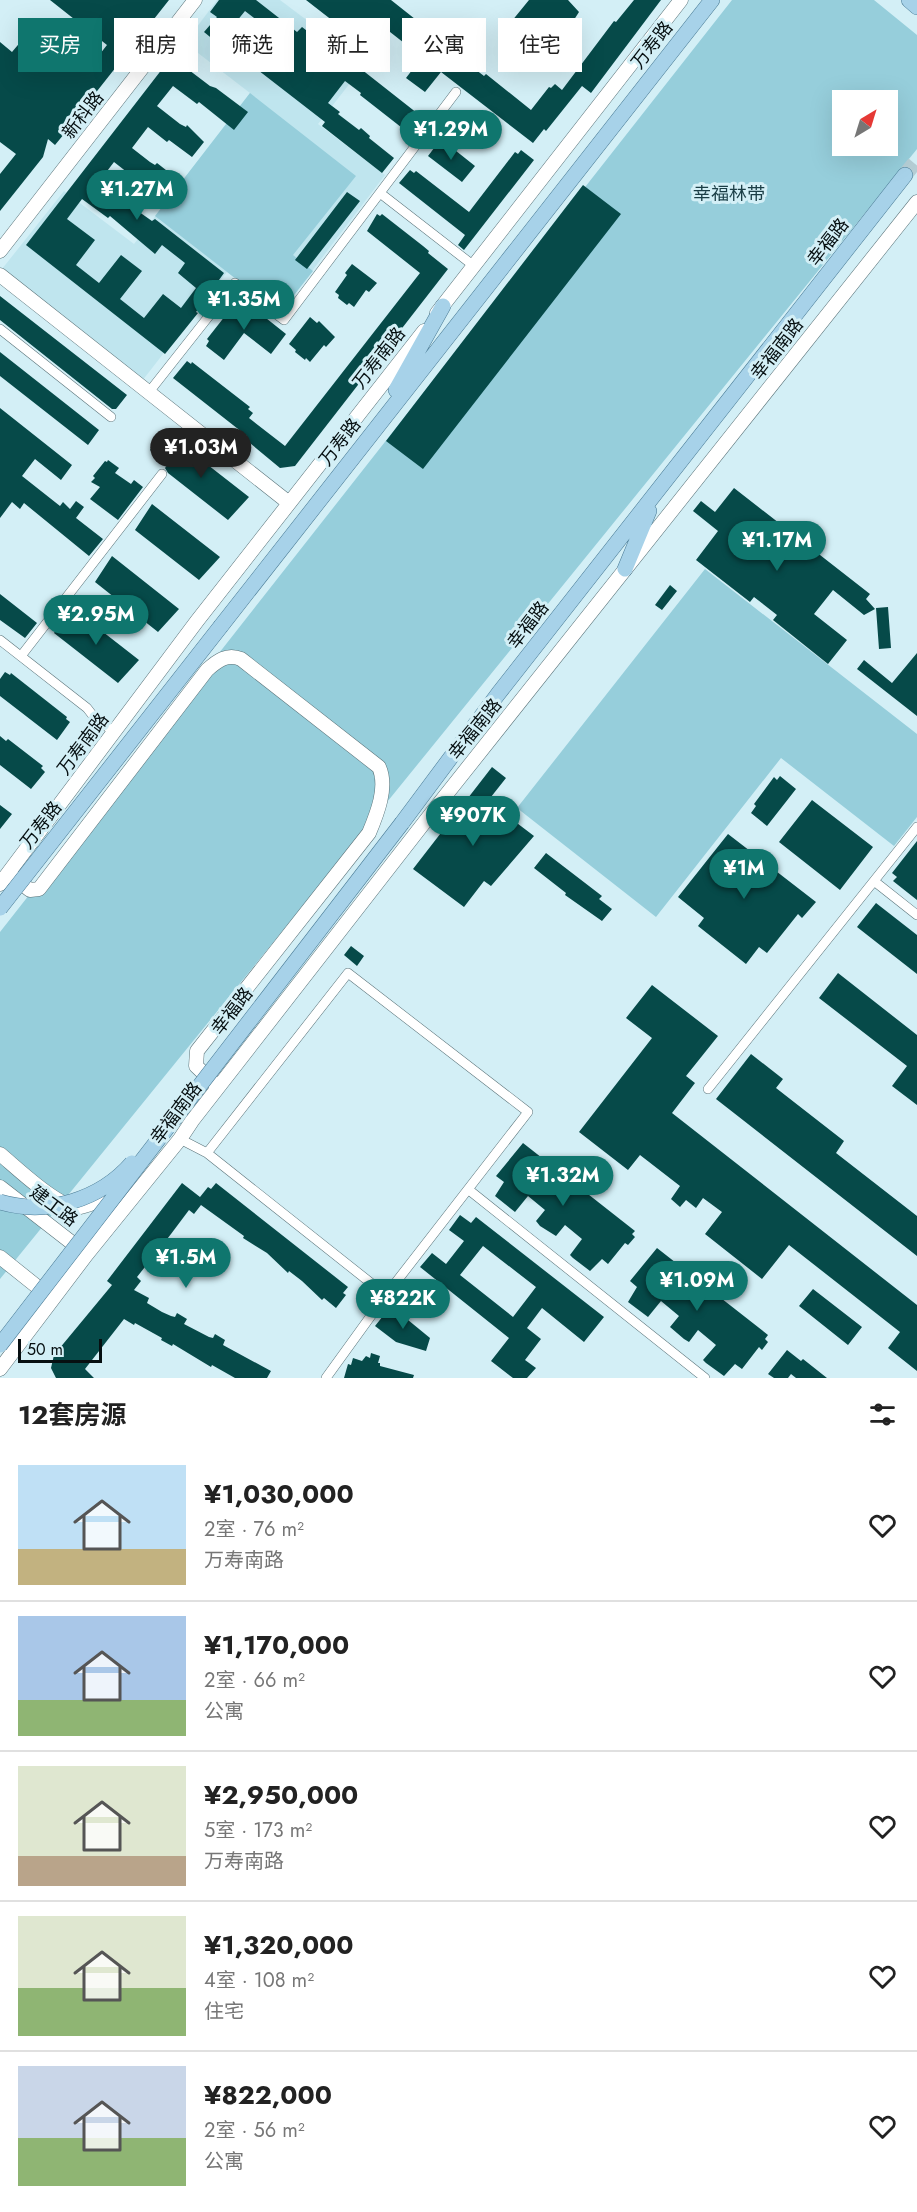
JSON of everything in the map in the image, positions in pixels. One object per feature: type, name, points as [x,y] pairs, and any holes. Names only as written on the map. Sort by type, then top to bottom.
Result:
[{"type":"main road","name":"新科路","points":[[0,251],[195,0]]},
{"type":"main road","name":"万寿南路","points":[[4,879],[290,502],[681,0]]},
{"type":"main road","name":"万寿路","points":[[0,908],[712,0]]},
{"type":"main road","points":[[909,0],[917,7]]},
{"type":"main road","name":"幸福路","points":[[186,1103],[402,823],[498,694],[905,175]]},
{"type":"main road","name":"幸福南路","points":[[0,1369],[426,819],[917,202]]},
{"type":"main road","points":[[0,275],[290,502]]},
{"type":"main road","points":[[375,429],[442,306]]},
{"type":"main road","points":[[625,569],[656,492]]},
{"type":"main road","points":[[4,879],[30,890],[39,889],[207,670],[216,662],[226,658],[234,656],[241,659],[379,767],[384,783],[369,833],[197,1051],[196,1066],[219,1087]]},
{"type":"main road","points":[[0,1202],[48,1206],[69,1204],[86,1197],[129,1167],[186,1103]]},
{"type":"main road","points":[[0,1345],[186,1103]]},
{"type":"main road","points":[[0,1154],[59,1201],[78,1207],[98,1202],[124,1181],[158,1167]]},
{"type":"main road","name":"建工路","points":[[0,1187],[87,1254]]},
{"type":"main road","points":[[0,1257],[52,1299]]},
{"type":"street","points":[[149,392],[235,283],[284,320],[456,92]]},
{"type":"street","points":[[380,193],[474,266]]},
{"type":"street","points":[[0,329],[111,417]]},
{"type":"street","points":[[21,656],[162,474]]},
{"type":"street","points":[[0,640],[114,732]]},
{"type":"street","points":[[708,1089],[917,826]]},
{"type":"street","points":[[874,881],[917,915]]},
{"type":"street","points":[[207,1153],[348,973],[528,1112],[326,1378]]},
{"type":"street","points":[[180,1139],[207,1153],[387,1295]]},
{"type":"street","points":[[468,1190],[705,1378]]},
{"type":"shaded area","points":[[217,0],[280,0],[306,20],[306,72],[359,72],[318,124],[385,175],[280,313],[227,272],[142,381],[2,269],[64,191],[134,244],[250,93],[223,72],[294,72],[294,18],[210,18],[210,62],[198,53],[198,26]]},
{"type":"green space","name":"幸福林带","points":[[732,0],[874,0],[917,35],[917,149],[0,1279],[0,932]]},
{"type":"green space","points":[[250,93],[356,176],[293,255],[313,271],[280,313],[155,216]]},
{"type":"green space","points":[[705,569],[917,734],[917,817],[894,846],[781,758],[656,917],[517,808]]},
{"type":"building","points":[[50,0],[169,0],[155,18],[114,18],[114,70],[90,100],[88,99],[76,115],[78,117],[55,145],[48,139],[43,157],[0,211],[0,174],[16,154],[0,142],[0,42],[12,52],[18,45],[18,72],[102,72],[102,51],[107,45],[102,41],[102,18],[73,18]]},
{"type":"building","points":[[219,0],[256,0],[279,18],[254,18],[245,11],[239,18],[216,18],[210,12]]},
{"type":"building","points":[[306,0],[391,0],[414,18],[402,18],[402,41],[390,32],[390,18],[329,18]]},
{"type":"building","points":[[529,0],[568,0],[579,12],[575,18],[514,18]]},
{"type":"building","points":[[634,0],[661,0],[591,93],[582,86],[546,131],[544,129],[533,143],[441,72],[479,72],[484,76],[486,74],[531,110],[549,87],[555,84],[562,90],[576,72],[582,72],[582,63],[614,21],[616,22]]},
{"type":"building","points":[[210,25],[210,37],[204,32]]},
{"type":"building","points":[[302,27],[306,30],[306,72],[365,72],[422,117],[423,121],[413,134],[406,131],[345,81],[328,103],[340,112],[338,114],[359,130],[361,128],[370,136],[369,138],[394,158],[382,173],[322,126],[325,122],[261,72],[294,72],[294,30],[297,32]]},
{"type":"building","points":[[160,72],[192,72],[248,112],[234,130],[199,102],[197,104],[173,86],[157,106],[180,124],[186,127],[187,125],[204,142],[192,157],[148,127],[132,148],[171,174],[170,176],[175,180],[173,181],[187,192],[175,206],[114,162],[98,183],[152,221],[155,219],[224,273],[196,312],[198,313],[165,354],[26,245]],"holes":[[[82,199],[108,218],[110,216],[155,254],[162,245],[185,263],[178,273],[196,288],[181,308],[163,294],[144,318],[120,299],[142,271],[121,255],[99,283],[76,265],[95,240],[67,219]]]},
{"type":"building","points":[[411,72],[441,72],[425,92],[406,78]]},
{"type":"building","points":[[441,139],[475,166],[462,182],[428,156]]},
{"type":"building","points":[[521,150],[534,160],[464,250],[458,245],[465,235],[399,183],[410,170],[414,173],[416,171],[469,212],[515,152],[518,154]]},
{"type":"building","points":[[583,185],[621,214],[423,469],[386,441]]},
{"type":"building","points":[[347,192],[360,201],[307,269],[295,260]]},
{"type":"building","points":[[377,214],[380,216],[382,214],[448,269],[295,466],[280,468],[245,439],[247,436],[173,378],[187,361],[191,364],[192,362],[250,407],[248,409],[253,413],[249,418],[285,446],[420,273],[367,231]]},
{"type":"building","points":[[352,264],[377,283],[369,292],[366,290],[354,307],[338,298],[339,295],[335,292]]},
{"type":"building","points":[[0,296],[127,395],[116,409],[112,409],[0,320]]},
{"type":"building","points":[[241,301],[245,305],[247,303],[286,334],[271,354],[244,333],[224,360],[206,346],[209,341],[207,339],[229,311],[231,313]]},
{"type":"building","points":[[310,317],[317,323],[319,321],[335,337],[326,347],[324,345],[310,362],[295,352],[296,350],[289,344]]},
{"type":"building","points":[[0,352],[99,430],[88,445],[0,376]]},
{"type":"building","points":[[0,408],[72,465],[61,480],[35,459],[22,476],[60,506],[63,502],[70,509],[76,501],[84,507],[76,518],[103,539],[89,556],[24,503],[20,509],[12,502],[0,518]]},
{"type":"building","points":[[159,438],[176,451],[181,444],[249,497],[228,520],[168,473],[165,468],[168,464],[150,450]]},
{"type":"building","points":[[108,460],[119,468],[115,473],[131,484],[134,480],[143,487],[118,520],[90,499],[100,487],[91,482],[95,478],[93,476]]},
{"type":"building","points":[[734,488],[870,594],[866,599],[875,609],[864,615],[833,590],[814,614],[847,640],[828,664],[773,620],[777,615],[754,597],[750,602],[696,560],[718,531],[693,511],[701,501],[715,512]]},
{"type":"building","points":[[152,504],[220,557],[199,580],[135,530]]},
{"type":"building","points":[[112,556],[179,609],[158,632],[95,582]]},
{"type":"building","points":[[670,585],[677,591],[662,610],[655,605]]},
{"type":"building","points":[[0,594],[37,623],[25,638],[0,620]]},
{"type":"building","points":[[71,607],[139,660],[118,683],[54,633]]},
{"type":"building","points":[[888,607],[891,648],[879,649],[876,608]]},
{"type":"building","points":[[917,653],[917,716],[857,669],[864,660],[892,683]]},
{"type":"building","points":[[5,672],[10,675],[11,673],[67,717],[66,719],[70,722],[57,740],[0,696],[0,679]]},
{"type":"building","points":[[0,736],[6,741],[8,739],[43,766],[41,768],[45,772],[31,789],[0,765]]},
{"type":"building","points":[[492,767],[506,778],[472,821],[489,835],[505,814],[534,836],[491,886],[484,881],[464,907],[413,869]]},
{"type":"building","points":[[780,776],[796,789],[767,826],[751,813],[756,806],[754,804],[774,777],[777,780]]},
{"type":"building","points":[[812,800],[873,847],[840,890],[779,842]]},
{"type":"building","points":[[0,805],[12,814],[0,829]]},
{"type":"building","points":[[728,834],[816,902],[802,918],[798,914],[767,953],[759,947],[746,964],[698,926],[704,918],[678,897]]},
{"type":"building","points":[[917,841],[917,900],[893,881],[897,877],[892,873]]},
{"type":"building","points":[[546,853],[602,896],[599,899],[612,909],[602,921],[565,895],[566,893],[534,868]]},
{"type":"building","points":[[876,903],[917,935],[917,974],[857,927]]},
{"type":"building","points":[[351,946],[364,956],[357,966],[344,955]]},
{"type":"building","points":[[838,973],[917,1035],[917,1105],[892,1086],[907,1066],[819,998]]},
{"type":"building","points":[[652,985],[718,1036],[686,1076],[695,1083],[672,1113],[917,1305],[917,1371],[888,1348],[900,1332],[789,1245],[762,1279],[705,1234],[722,1212],[703,1198],[696,1208],[686,1200],[680,1207],[671,1199],[680,1186],[640,1155],[628,1170],[579,1132],[652,1038],[626,1018]]},
{"type":"building","points":[[751,1054],[783,1079],[776,1088],[844,1141],[836,1153],[917,1216],[917,1256],[716,1099]]},
{"type":"building","points":[[523,1143],[635,1231],[632,1234],[635,1237],[628,1245],[625,1243],[608,1264],[602,1259],[590,1271],[573,1258],[570,1255],[582,1239],[565,1225],[556,1236],[540,1226],[536,1221],[545,1210],[528,1196],[515,1212],[495,1196],[504,1182],[496,1176]]},
{"type":"building","points":[[182,1183],[200,1197],[208,1187],[211,1189],[216,1183],[348,1287],[343,1293],[346,1295],[336,1308],[324,1298],[322,1300],[267,1253],[243,1238],[244,1236],[201,1205],[194,1214],[189,1210],[137,1277],[141,1281],[134,1290],[149,1298],[147,1303],[162,1312],[175,1317],[177,1313],[187,1319],[184,1324],[209,1337],[213,1338],[215,1334],[225,1340],[223,1345],[271,1371],[267,1378],[235,1378],[124,1319],[85,1369],[94,1378],[56,1378],[51,1368],[54,1355],[112,1285],[107,1281]]},
{"type":"building","points":[[460,1215],[471,1223],[476,1217],[604,1317],[584,1342],[542,1308],[527,1328],[541,1339],[525,1360],[536,1368],[527,1378],[513,1378],[491,1361],[509,1338],[420,1267],[432,1253],[446,1264],[464,1241],[449,1230]],"holes":[[[483,1246],[536,1287],[513,1317],[460,1275]]]},
{"type":"building","points":[[657,1248],[768,1335],[765,1339],[768,1342],[762,1350],[759,1347],[742,1369],[735,1364],[724,1376],[706,1363],[703,1360],[716,1345],[698,1330],[689,1342],[684,1339],[670,1327],[679,1316],[661,1301],[648,1317],[628,1302],[637,1287],[630,1281]]},
{"type":"building","points":[[813,1289],[862,1327],[848,1345],[799,1306]]},
{"type":"building","points":[[391,1306],[430,1338],[426,1351],[396,1342],[375,1326]]},
{"type":"building","points":[[787,1350],[801,1361],[803,1359],[827,1378],[796,1378],[791,1374],[788,1378],[774,1378],[768,1374]]},
{"type":"building","points":[[371,1353],[380,1356],[378,1363],[380,1366],[414,1375],[413,1378],[344,1378],[348,1364],[351,1365],[353,1358],[362,1361],[366,1356],[370,1358]]},
{"type":"tunnel","points":[[905,175],[917,160]]}]
